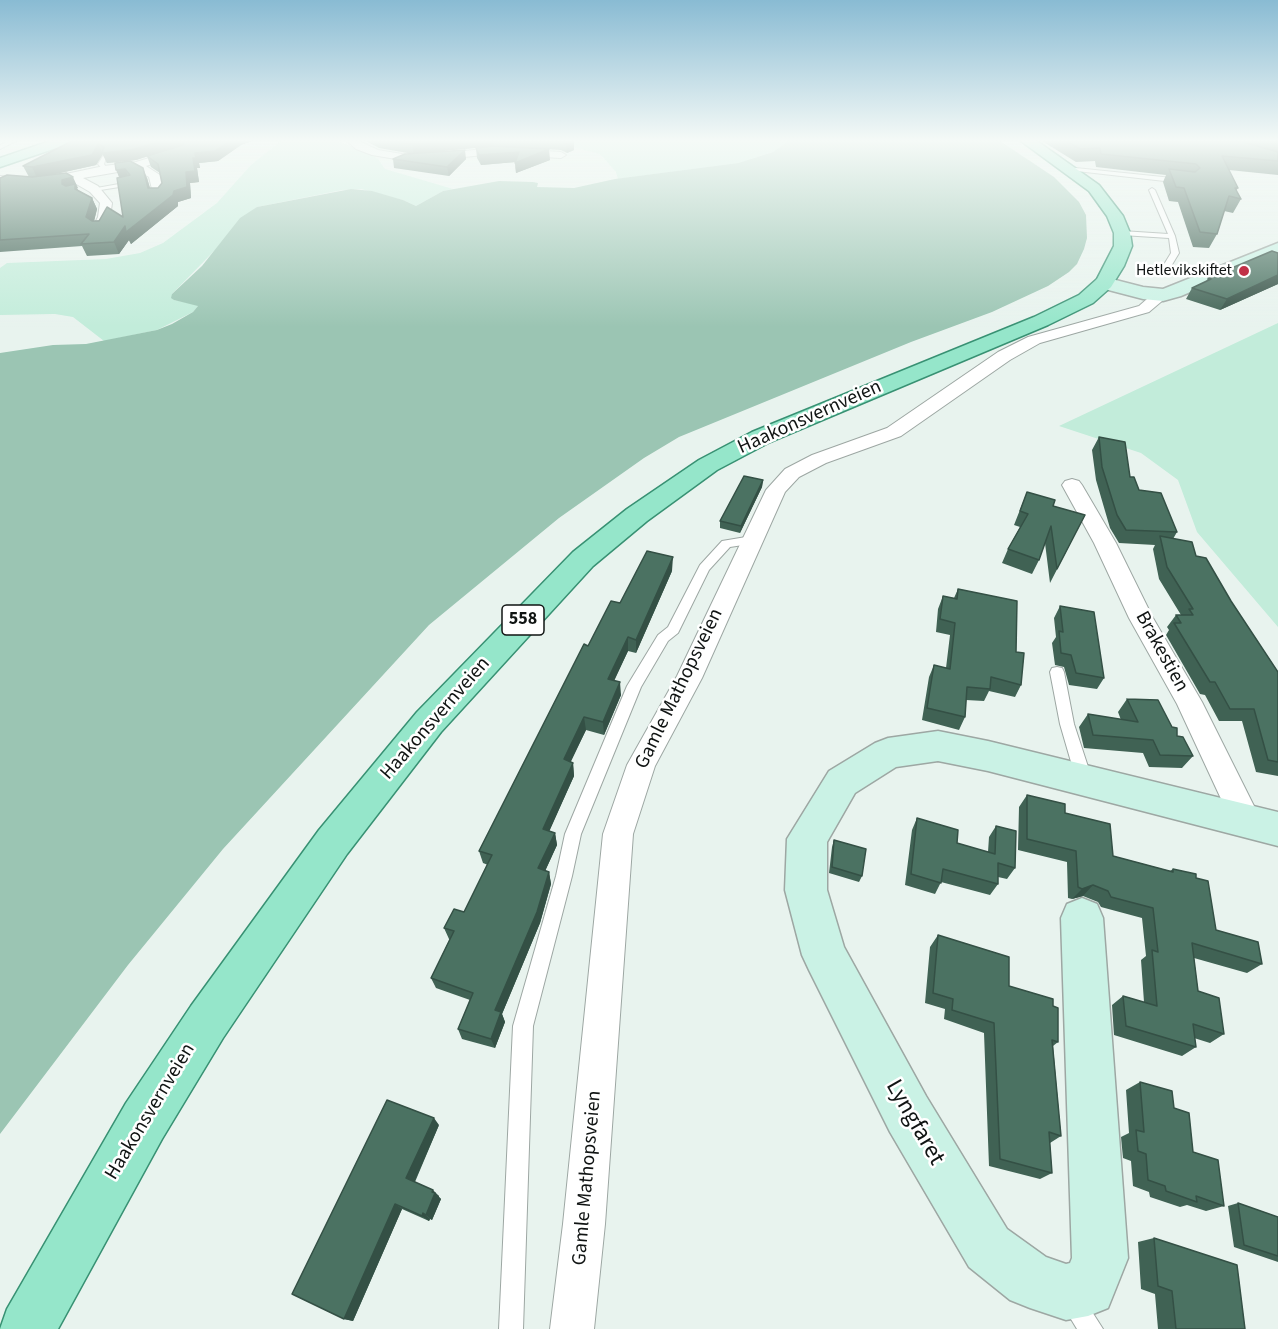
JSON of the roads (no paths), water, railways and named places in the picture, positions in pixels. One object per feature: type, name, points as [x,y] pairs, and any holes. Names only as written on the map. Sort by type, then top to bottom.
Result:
[{"type":"main road","points":[[1107,203],[1122,233]]},
{"type":"main road","name":"Haakonsvernveien","points":[[27,1329],[144,1121],[207,1022],[333,842],[429,722],[583,559],[637,515],[708,465],[761,437],[1041,321],[1086,299],[1104,283],[1115,266],[1123,246],[1122,233]]},
{"type":"street","points":[[99,227],[104,217],[106,203]]},
{"type":"street","points":[[1104,283],[1156,294],[1174,292],[1278,248]]},
{"type":"street","name":"Gamle Mathopsveien","points":[[572,1329],[585,1212],[618,834],[641,765],[689,678],[776,490],[792,473],[819,459],[894,432],[1004,356],[1034,340],[1144,309],[1154,301],[1156,294]]},
{"type":"street","name":"Brakestien","points":[[1072,486],[1105,543],[1141,618],[1262,825]]},
{"type":"street","name":"Lyngfaret","points":[[1066,1292],[1030,1280],[988,1248],[908,1114],[824,955],[806,890],[807,839],[842,782],[888,753],[938,746],[1262,825]]},
{"type":"street","points":[[1066,1292],[1088,1288],[1100,1258],[1082,918]]},
{"type":"lane","points":[[1158,203],[1172,236],[1175,253],[1164,271]]},
{"type":"lane","points":[[1122,233],[1172,236]]},
{"type":"lane","points":[[511,1329],[523,1026],[564,876],[573,834],[634,686],[663,638],[673,630],[704,568],[726,544],[752,540]]},
{"type":"lane","points":[[1057,672],[1067,724],[1084,781]]},
{"type":"lane","points":[[1066,1292],[1090,1329]]},
{"type":"place","name":"Hetlevikskiftet","points":[[1244,271]]}]
